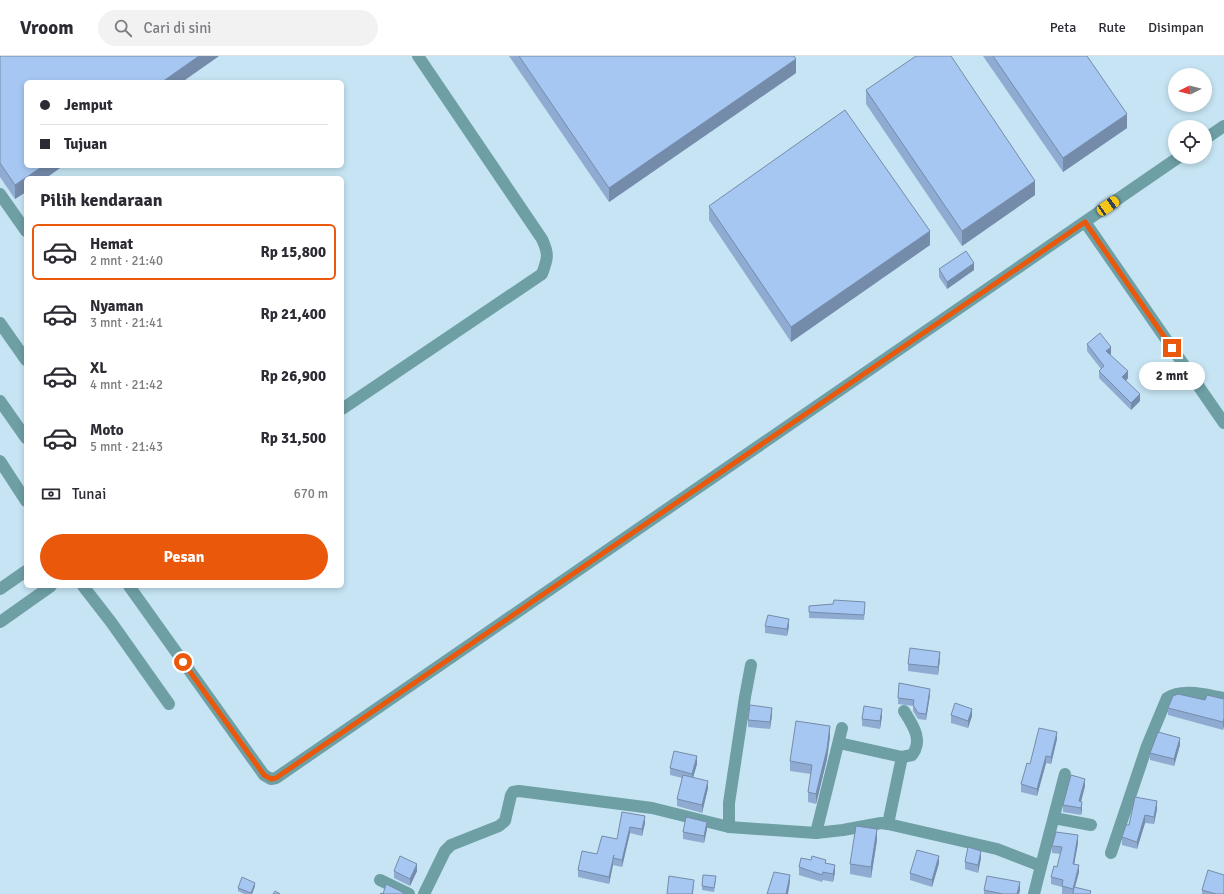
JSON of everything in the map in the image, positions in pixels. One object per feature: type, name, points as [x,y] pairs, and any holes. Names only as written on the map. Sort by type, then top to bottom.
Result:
[{"type":"street","points":[[344,408],[542,274],[545,266],[548,251],[542,239],[418,56]]},
{"type":"street","points":[[1212,134],[1224,126]]},
{"type":"street","points":[[130,588],[264,775],[271,779],[276,778],[1169,164]]},
{"type":"street","points":[[0,194],[24,228]]},
{"type":"street","points":[[1085,222],[1224,423]]},
{"type":"street","points":[[0,323],[24,357]]},
{"type":"street","points":[[0,401],[24,435]]},
{"type":"street","points":[[0,461],[24,498]]},
{"type":"street","points":[[0,589],[24,572]]},
{"type":"street","points":[[0,622],[49,588]]},
{"type":"street","points":[[85,588],[111,622],[168,704]]},
{"type":"street","points":[[729,827],[729,803],[745,697],[752,665]]},
{"type":"street","points":[[1111,852],[1147,746],[1167,698],[1181,692],[1224,698]]},
{"type":"street","points":[[839,743],[902,757],[912,754],[917,740],[914,727],[904,711]]},
{"type":"street","points":[[816,833],[842,728]]},
{"type":"street","points":[[888,824],[902,757]]},
{"type":"street","points":[[1034,894],[1065,774]]},
{"type":"street","points":[[424,894],[444,851],[451,845],[499,826],[505,821],[513,792],[518,790],[652,808],[729,827],[816,833],[843,830],[881,822],[997,850],[1041,866]]},
{"type":"street","points":[[1054,818],[1092,825]]},
{"type":"street","points":[[380,880],[409,894]]},
{"type":"building","points":[[0,56],[199,56],[165,80],[24,80],[24,168],[40,168],[28,176],[24,176],[24,179],[15,185],[0,163]]},
{"type":"building","points":[[519,56],[794,56],[796,59],[609,188]]},
{"type":"building","points":[[916,56],[951,56],[1035,181],[962,231],[866,90]]},
{"type":"building","points":[[993,56],[1087,56],[1127,114],[1063,158]]},
{"type":"building","points":[[845,110],[930,231],[791,327],[709,206]]},
{"type":"building","points":[[966,251],[974,263],[947,282],[939,269]]},
{"type":"building","points":[[1100,333],[1111,347],[1106,351],[1128,371],[1122,377],[1140,394],[1131,403],[1099,371],[1104,366],[1087,344]]},
{"type":"building","points":[[834,600],[865,602],[864,615],[809,612],[809,606],[833,604]]},
{"type":"building","points":[[768,615],[789,619],[787,629],[765,626]]},
{"type":"building","points":[[910,648],[940,652],[938,667],[908,664]]},
{"type":"building","points":[[899,683],[930,689],[926,714],[918,713],[913,705],[914,700],[898,698]]},
{"type":"building","points":[[1178,694],[1205,700],[1207,695],[1224,699],[1223,722],[1168,708],[1173,696]]},
{"type":"building","points":[[955,703],[972,709],[968,721],[951,715]]},
{"type":"building","points":[[750,705],[772,708],[770,722],[748,720]]},
{"type":"building","points":[[864,706],[882,709],[880,721],[862,719]]},
{"type":"building","points":[[796,721],[830,726],[827,749],[816,794],[808,792],[812,765],[790,761]]},
{"type":"building","points":[[1039,728],[1057,732],[1051,757],[1046,756],[1037,789],[1021,784],[1027,763],[1030,764]]},
{"type":"building","points":[[1158,732],[1180,738],[1174,759],[1150,753]]},
{"type":"building","points":[[674,751],[697,756],[692,774],[670,768]]},
{"type":"building","points":[[683,775],[708,781],[702,805],[677,799]]},
{"type":"building","points":[[1071,775],[1085,779],[1079,801],[1082,802],[1081,808],[1063,805]]},
{"type":"building","points":[[1135,797],[1157,801],[1154,817],[1145,815],[1137,842],[1122,837],[1126,825],[1129,825]]},
{"type":"building","points":[[622,812],[645,816],[642,829],[630,827],[622,860],[613,858],[609,877],[578,870],[582,851],[597,854],[602,836],[617,839]]},
{"type":"building","points":[[686,817],[707,822],[704,836],[683,832]]},
{"type":"building","points":[[856,826],[877,829],[871,867],[850,864]]},
{"type":"building","points":[[1056,832],[1078,835],[1073,864],[1079,865],[1073,889],[1062,886],[1063,880],[1051,877],[1054,866],[1057,867],[1062,847],[1052,846]]},
{"type":"building","points":[[968,847],[981,851],[978,865],[965,862]]},
{"type":"building","points":[[917,850],[939,856],[932,880],[910,873]]},
{"type":"building","points":[[400,856],[417,864],[410,879],[394,871]]},
{"type":"building","points":[[812,856],[826,860],[825,863],[835,865],[833,874],[823,872],[822,875],[799,867],[801,858],[811,860]]},
{"type":"building","points":[[1208,870],[1224,875],[1224,894],[1216,894],[1202,890]]},
{"type":"building","points":[[774,872],[790,875],[786,894],[767,894]]},
{"type":"building","points":[[703,875],[716,876],[714,888],[702,886]]},
{"type":"building","points":[[669,876],[694,880],[692,894],[667,894]]},
{"type":"building","points":[[987,876],[1020,882],[1017,894],[1003,894],[984,890]]},
{"type":"building","points":[[242,877],[255,883],[251,893],[238,888]]},
{"type":"building","points":[[386,884],[404,893],[404,894],[383,894]]},
{"type":"building","points":[[1074,887],[1091,891],[1090,894],[1073,894]]},
{"type":"building","points":[[275,891],[280,894],[273,894]]},
{"type":"route","points":[[183,662],[264,775],[267,778],[276,778],[424,678],[694,489],[1085,222],[1172,348]]}]
